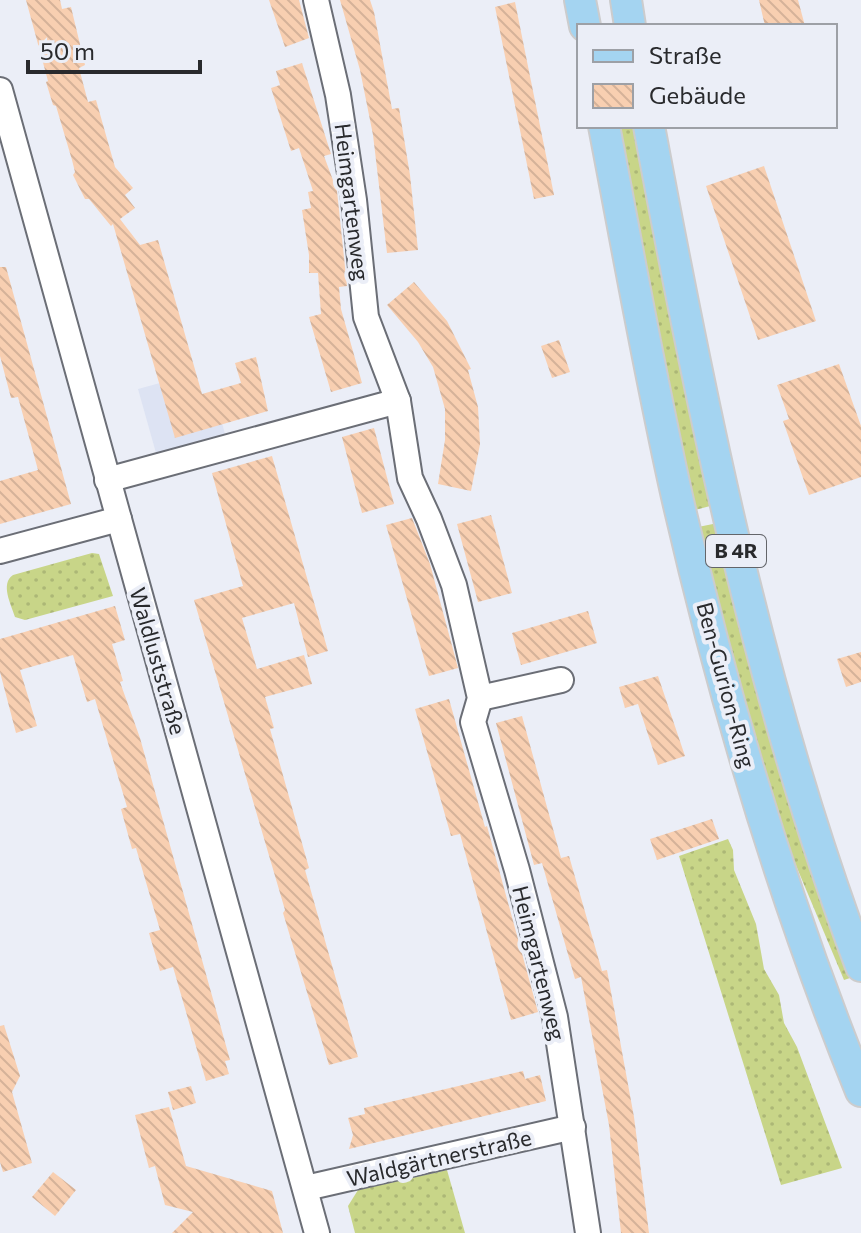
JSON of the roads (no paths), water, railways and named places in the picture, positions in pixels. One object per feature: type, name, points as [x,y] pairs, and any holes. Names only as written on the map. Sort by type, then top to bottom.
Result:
[{"type":"main road","points":[[580,0],[585,24]]},
{"type":"main road","points":[[626,0],[630,24]]},
{"type":"main road","name":"Ben-Gurion-Ring","points":[[604,128],[658,408],[708,622],[767,828],[861,1091]]},
{"type":"main road","name":"Ben-Gurion-Ring","points":[[649,128],[703,406],[743,579],[797,773],[861,966]]},
{"type":"street","name":"Heimgartenweg","points":[[316,0],[338,95],[354,200],[366,317],[398,401],[410,478],[454,585],[480,698],[473,722],[517,870],[555,1017],[588,1233]]},
{"type":"street","name":"Waldluststraße","points":[[0,90],[6,133],[119,519],[317,1233]]},
{"type":"street","points":[[107,480],[398,401]]},
{"type":"street","points":[[0,551],[119,519]]},
{"type":"street","points":[[480,698],[561,680]]},
{"type":"street","name":"Waldgärtnerstraße","points":[[306,1188],[573,1127]]}]
